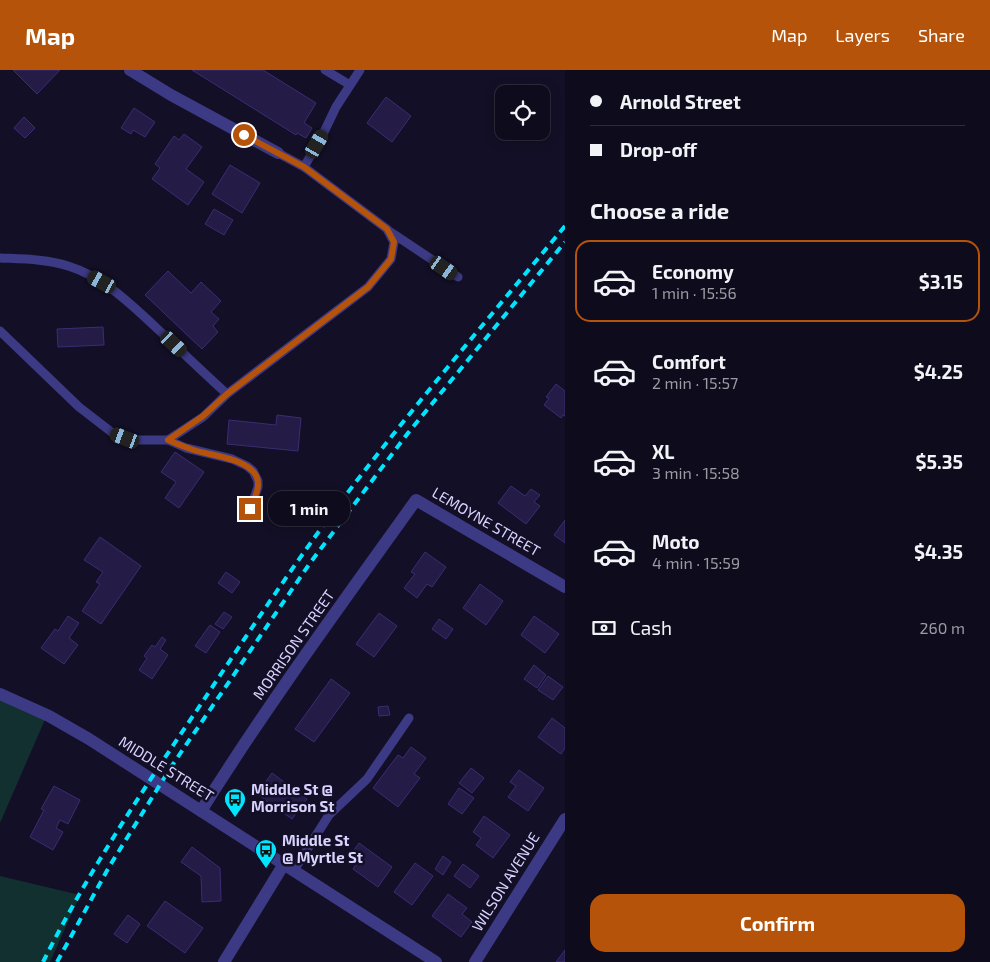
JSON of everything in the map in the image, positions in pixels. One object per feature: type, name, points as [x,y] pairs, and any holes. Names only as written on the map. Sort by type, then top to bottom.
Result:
[{"type":"street","points":[[130,70],[171,95],[278,153]]},
{"type":"street","name":"LEMOYNE STREET","points":[[416,500],[565,587]]},
{"type":"street","name":"MORRISON STREET","points":[[201,810],[326,626],[416,500]]},
{"type":"street","name":"MIDDLE STREET","points":[[0,694],[49,716],[138,770],[436,962]]},
{"type":"street","name":"WILSON AVENUE","points":[[475,962],[565,819]]},
{"type":"street","points":[[224,962],[289,867]]},
{"type":"lane","points":[[326,70],[350,85]]},
{"type":"lane","points":[[304,167],[336,106],[360,70]]},
{"type":"lane","points":[[278,153],[304,167],[387,229],[458,278]]},
{"type":"lane","points":[[168,440],[203,416],[227,394],[368,287],[391,259],[394,242],[387,229]]},
{"type":"lane","points":[[0,258],[29,259],[66,265],[85,272],[102,282],[135,308],[227,394]]},
{"type":"lane","points":[[0,331],[57,387],[114,434],[125,438],[168,440],[186,448],[232,459],[247,466],[253,471],[258,481],[258,487],[250,509]]},
{"type":"lane","points":[[289,867],[329,816],[367,779],[409,718]]},
{"type":"green space","points":[[0,695],[47,715],[0,823]]},
{"type":"green space","points":[[0,876],[80,895],[50,962],[0,962]]},
{"type":"building","points":[[13,70],[60,70],[37,94]]},
{"type":"building","points":[[192,70],[263,70],[316,103],[304,123],[312,128],[306,138],[297,133],[296,135]]},
{"type":"building","points":[[386,97],[411,116],[392,142],[367,123]]},
{"type":"building","points":[[134,108],[155,122],[145,137],[133,130],[131,134],[121,128]]},
{"type":"building","points":[[24,117],[35,128],[25,138],[14,128]]},
{"type":"building","points":[[184,134],[202,147],[186,169],[204,182],[188,205],[152,179],[160,168],[155,164],[174,136],[179,140]]},
{"type":"building","points":[[230,165],[260,183],[242,213],[212,194]]},
{"type":"building","points":[[214,209],[233,220],[224,235],[205,224]]},
{"type":"building","points":[[168,271],[191,293],[201,282],[221,301],[211,312],[219,319],[213,326],[218,332],[202,349],[145,295]]},
{"type":"building","points":[[103,327],[104,345],[58,347],[57,329]]},
{"type":"building","points":[[556,384],[565,391],[565,416],[563,415],[561,418],[544,405],[549,398],[546,397]]},
{"type":"building","points":[[277,415],[301,418],[298,451],[227,444],[229,420],[276,425]]},
{"type":"building","points":[[175,452],[204,472],[179,508],[165,498],[176,482],[161,472]]},
{"type":"building","points":[[511,486],[525,496],[531,489],[540,495],[534,502],[540,506],[526,524],[498,503]]},
{"type":"building","points":[[565,520],[565,543],[554,535]]},
{"type":"building","points":[[100,537],[141,566],[101,624],[82,611],[100,584],[96,582],[103,572],[84,560]]},
{"type":"building","points":[[425,552],[446,567],[432,587],[427,584],[417,598],[404,588],[415,574],[411,572]]},
{"type":"building","points":[[226,572],[240,582],[232,593],[218,583]]},
{"type":"building","points":[[480,584],[503,601],[486,625],[463,608]]},
{"type":"building","points":[[224,612],[232,617],[223,629],[215,624]]},
{"type":"building","points":[[379,613],[397,626],[374,657],[356,644]]},
{"type":"building","points":[[68,616],[79,623],[69,638],[78,645],[64,664],[41,648],[55,629],[58,631]]},
{"type":"building","points":[[534,616],[559,634],[545,653],[521,635]]},
{"type":"building","points":[[439,619],[453,629],[446,639],[432,629]]},
{"type":"building","points":[[210,625],[220,632],[206,653],[195,646]]},
{"type":"building","points":[[162,637],[166,640],[160,649],[168,655],[152,679],[139,670],[147,658],[144,656],[152,645],[155,647]]},
{"type":"building","points":[[534,665],[546,675],[537,688],[524,679]]},
{"type":"building","points":[[548,676],[563,687],[553,700],[538,690]]},
{"type":"building","points":[[331,679],[350,693],[314,742],[295,729]]},
{"type":"building","points":[[388,706],[390,715],[379,716],[378,707]]},
{"type":"building","points":[[552,718],[565,728],[565,748],[561,754],[538,737]]},
{"type":"building","points":[[411,747],[426,758],[414,774],[420,778],[398,807],[373,788],[398,755],[403,758]]},
{"type":"building","points":[[471,768],[484,778],[472,793],[459,783]]},
{"type":"building","points":[[519,770],[544,788],[528,811],[508,797],[516,786],[510,782]]},
{"type":"building","points":[[272,773],[307,799],[292,819],[257,794]]},
{"type":"building","points":[[54,786],[80,800],[68,824],[60,820],[56,828],[63,832],[53,850],[30,837],[44,810],[41,809]]},
{"type":"building","points":[[459,788],[474,798],[462,814],[448,804]]},
{"type":"building","points":[[484,816],[510,835],[493,858],[476,845],[481,838],[473,832]]},
{"type":"building","points":[[359,843],[392,867],[378,887],[353,869],[357,863],[349,857]]},
{"type":"building","points":[[192,847],[220,868],[221,901],[202,902],[201,876],[181,862]]},
{"type":"building","points":[[443,856],[451,862],[443,875],[435,869]]},
{"type":"building","points":[[415,863],[433,876],[412,905],[394,892]]},
{"type":"building","points":[[463,864],[479,876],[470,888],[454,876]]},
{"type":"building","points":[[448,894],[467,908],[462,914],[472,922],[461,937],[432,916]]},
{"type":"building","points":[[165,901],[203,928],[185,953],[147,926]]},
{"type":"building","points":[[128,915],[140,924],[127,943],[114,934]]},
{"type":"building","points":[[565,950],[565,962],[556,962]]},
{"type":"railway","points":[[43,962],[78,897],[136,802],[302,555],[394,433],[565,226]]},
{"type":"railway","points":[[57,962],[109,867],[171,767],[310,563],[408,433],[565,242]]},
{"type":"place","name":"Middle St @ Morrison St","points":[[235,818]]},
{"type":"place","name":"Middle St @ Myrtle St","points":[[266,869]]},
{"type":"route","points":[[244,135],[304,167],[387,229],[394,242],[391,259],[368,287],[227,394],[203,416],[168,440],[186,448],[232,459],[253,471],[258,481],[258,487],[250,509]]}]
